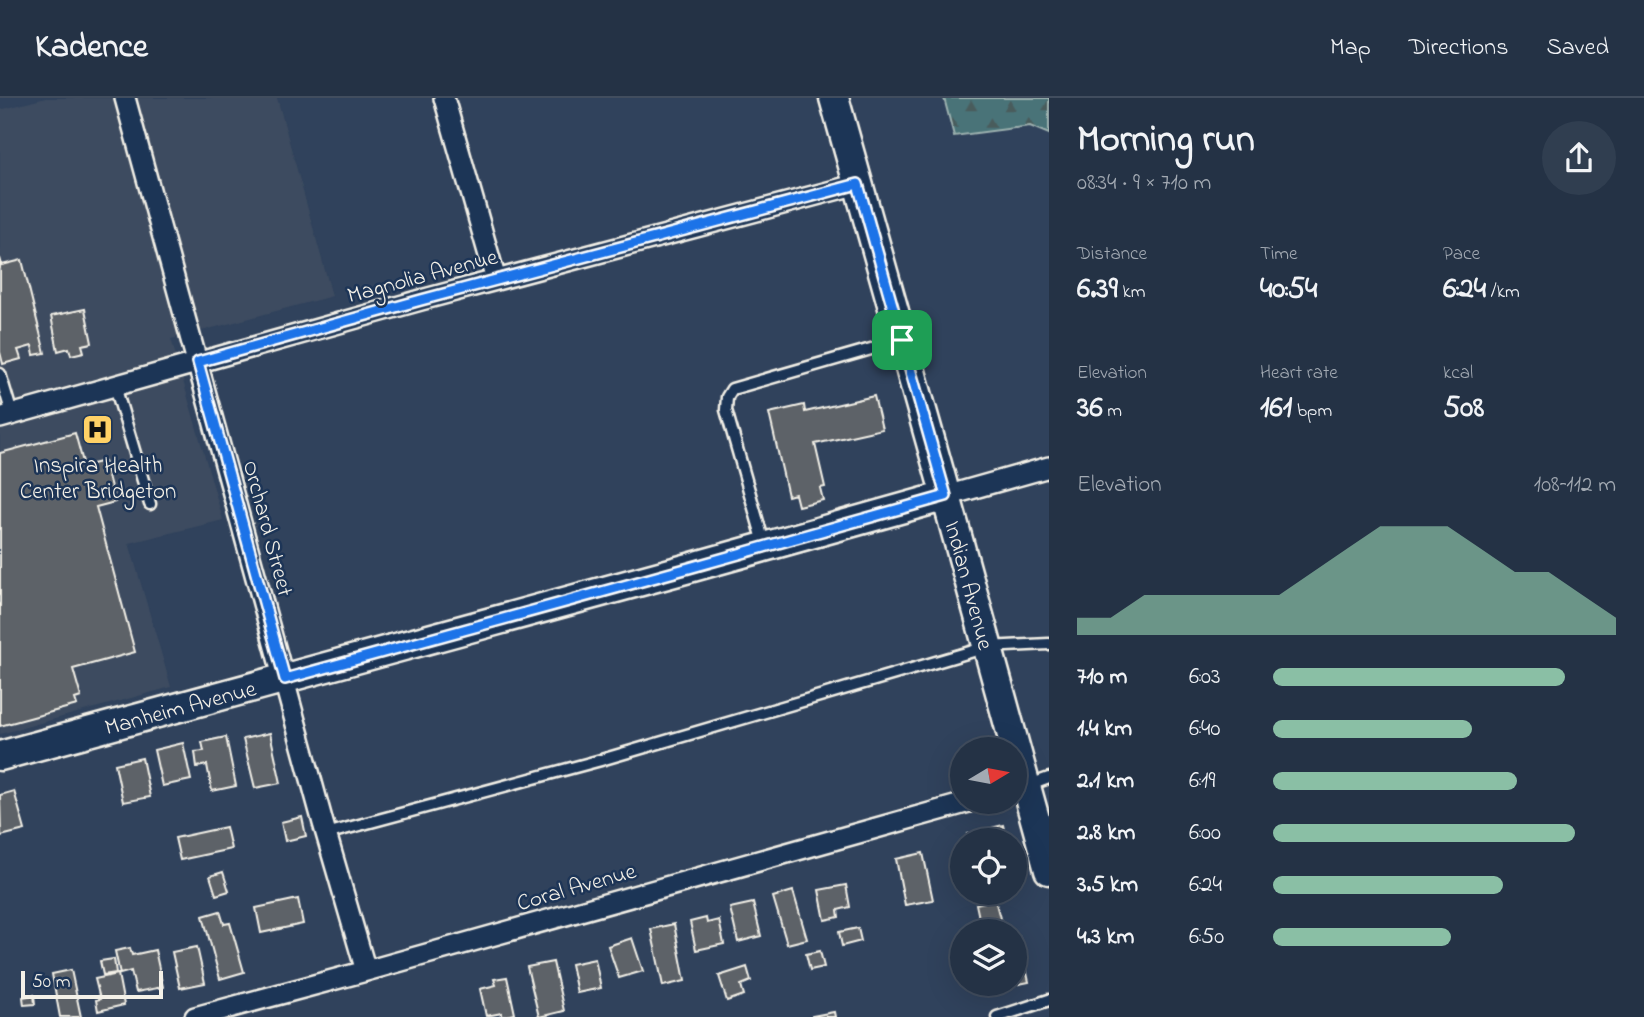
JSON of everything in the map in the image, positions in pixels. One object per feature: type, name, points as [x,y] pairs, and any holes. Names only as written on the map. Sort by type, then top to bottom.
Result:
[{"type":"street","name":"Orchard Street","points":[[125,98],[326,834],[366,971]]},
{"type":"street","points":[[444,98],[496,280]]},
{"type":"street","name":"Indian Avenue","points":[[834,98],[987,647],[1030,784],[1049,870]]},
{"type":"street","name":"Magnolia Avenue","points":[[6,416],[496,280],[858,184]]},
{"type":"street","name":"Manheim Avenue","points":[[0,757],[1049,467]]},
{"type":"street","name":"Coral Avenue","points":[[195,1017],[950,807]]},
{"type":"lane","points":[[765,547],[726,410],[727,397],[732,389],[902,340]]},
{"type":"lane","points":[[0,374],[6,416]]},
{"type":"lane","points":[[115,386],[150,504]]},
{"type":"lane","points":[[326,834],[601,760],[987,647],[1049,644]]},
{"type":"lane","points":[[997,1017],[1049,1000]]},
{"type":"shaded area","name":"Inspira Health Center Bridgeton","points":[[46,98],[277,98],[332,296],[171,339],[223,520],[129,543],[171,687],[0,734],[0,110]]},
{"type":"green space","points":[[944,98],[1049,98],[1049,134],[1030,126],[954,136]]},
{"type":"building","points":[[0,258],[2,265],[22,260],[45,353],[34,355],[32,346],[18,350],[21,359],[3,364],[0,352]]},
{"type":"building","points":[[85,309],[92,343],[82,345],[84,352],[71,355],[69,348],[58,351],[51,316]]},
{"type":"building","points":[[874,396],[882,429],[815,444],[825,487],[820,488],[823,500],[798,506],[795,494],[788,496],[769,413],[804,405],[805,412]]},
{"type":"building","points":[[75,433],[84,466],[104,461],[115,502],[96,507],[135,652],[73,669],[81,697],[75,699],[77,705],[0,726],[0,453]]},
{"type":"building","points":[[270,733],[281,783],[255,788],[243,739]]},
{"type":"building","points":[[226,737],[236,786],[212,791],[207,765],[197,767],[195,752],[204,751],[202,742]]},
{"type":"building","points":[[183,743],[191,780],[162,786],[154,750]]},
{"type":"building","points":[[142,758],[150,797],[123,802],[115,764]]},
{"type":"building","points":[[14,791],[25,830],[1,836],[0,795]]},
{"type":"building","points":[[302,817],[306,836],[285,841],[281,822]]},
{"type":"building","points":[[226,827],[231,849],[180,860],[175,838]]},
{"type":"building","points":[[923,853],[933,900],[905,905],[896,859]]},
{"type":"building","points":[[223,872],[229,891],[216,895],[210,876]]},
{"type":"building","points":[[846,885],[850,907],[838,910],[839,917],[825,920],[819,890]]},
{"type":"building","points":[[793,891],[807,939],[787,944],[773,897]]},
{"type":"building","points":[[298,899],[303,924],[261,933],[256,908]]},
{"type":"building","points":[[753,903],[761,936],[738,942],[730,908]]},
{"type":"building","points":[[976,905],[996,905],[1000,919],[979,919]]},
{"type":"building","points":[[220,911],[224,924],[230,923],[244,972],[220,979],[203,916]]},
{"type":"building","points":[[706,918],[707,923],[719,920],[724,944],[696,950],[690,922]]},
{"type":"building","points":[[674,924],[685,981],[663,986],[651,929]]},
{"type":"building","points":[[858,928],[861,941],[842,946],[839,932]]},
{"type":"building","points":[[632,938],[643,971],[619,978],[608,946]]},
{"type":"building","points":[[197,947],[205,983],[180,988],[172,952]]},
{"type":"building","points":[[130,948],[132,955],[155,950],[163,987],[136,992],[131,971],[120,974],[115,951]]},
{"type":"building","points":[[820,951],[824,967],[810,970],[806,954]]},
{"type":"building","points":[[114,959],[116,973],[103,975],[100,961]]},
{"type":"building","points":[[595,959],[601,988],[577,993],[571,964]]},
{"type":"building","points":[[553,962],[564,1011],[539,1017],[527,967]]},
{"type":"building","points":[[747,967],[751,981],[741,985],[744,995],[727,1001],[719,976]]},
{"type":"building","points":[[71,970],[81,1017],[60,1017],[52,974]]},
{"type":"building","points":[[118,974],[124,1005],[98,1011],[96,1000],[100,999],[95,979]]},
{"type":"building","points":[[507,977],[515,1014],[486,1016],[480,989],[496,985],[494,979]]},
{"type":"building","points":[[34,995],[35,1004],[24,1005],[23,997]]},
{"type":"building","points":[[834,1012],[835,1017],[812,1017],[812,1016]]},
{"type":"place","name":"Inspira Health Center Bridgeton","points":[[98,430]]},
{"type":"route","points":[[858,184],[902,340],[946,496],[285,679],[198,362],[858,184]]}]
